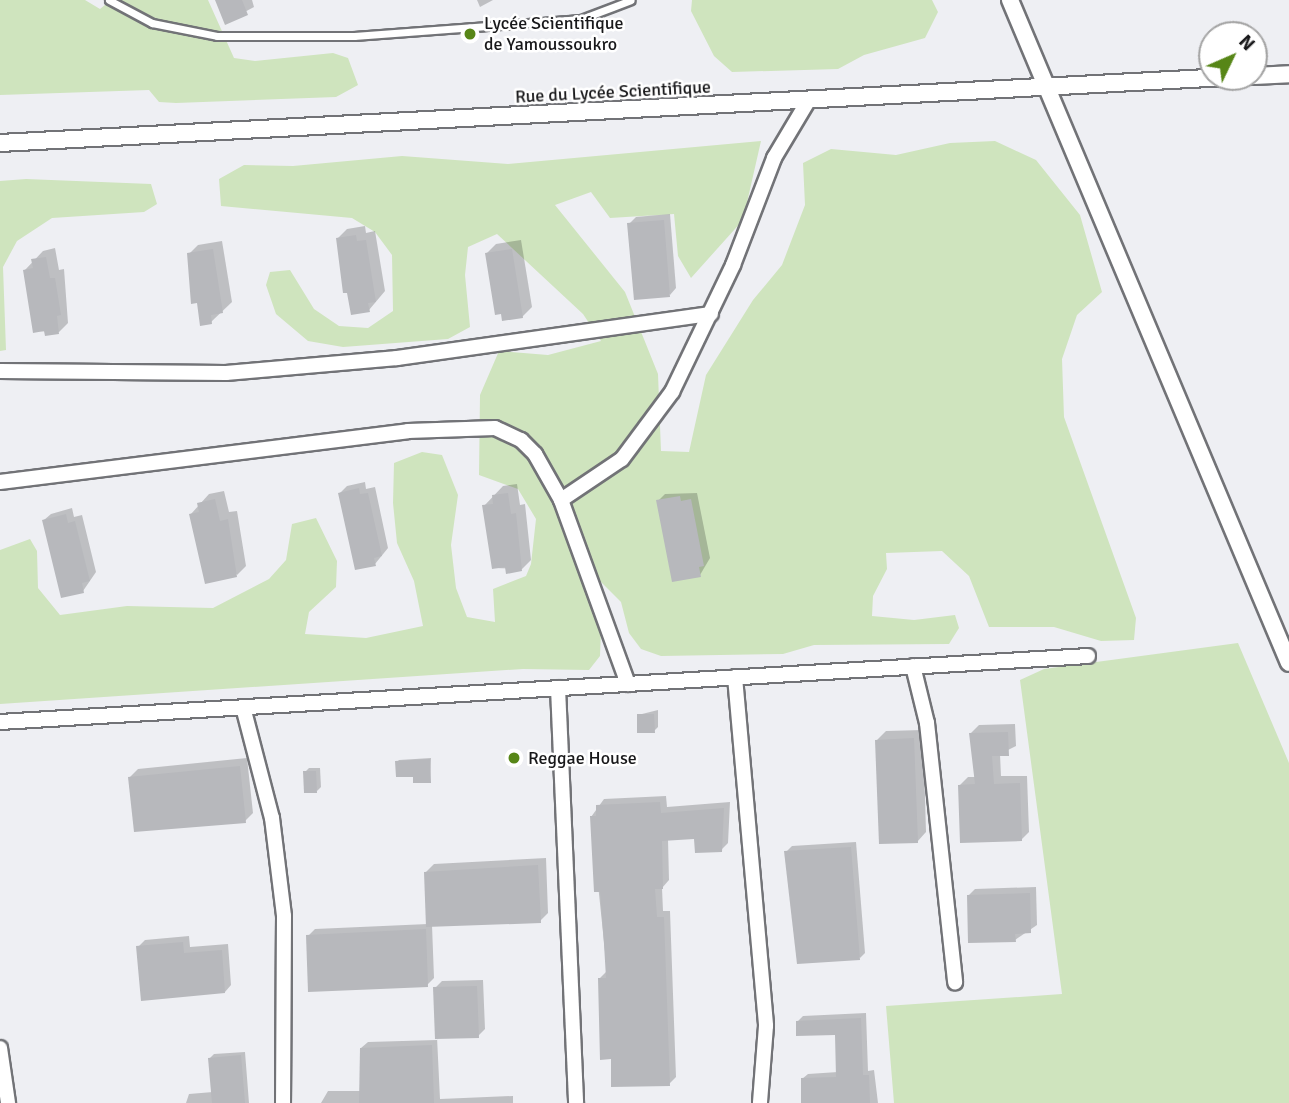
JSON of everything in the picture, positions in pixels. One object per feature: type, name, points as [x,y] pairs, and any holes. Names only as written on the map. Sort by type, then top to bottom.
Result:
[{"type":"street","points":[[1010,0],[1289,663]]},
{"type":"street","points":[[1268,75],[1289,74]]},
{"type":"street","name":"Rue du Lycée Scientifique","points":[[0,143],[1198,79]]},
{"type":"street","points":[[561,500],[622,459],[640,439],[672,392],[710,314],[774,158],[808,101]]},
{"type":"street","points":[[0,371],[226,373],[397,358],[710,314]]},
{"type":"street","points":[[0,482],[408,431],[495,428],[521,440],[535,454],[561,500],[628,684]]},
{"type":"street","points":[[0,722],[1088,656]]},
{"type":"street","points":[[913,666],[927,723],[955,982]]},
{"type":"street","points":[[735,677],[766,1026],[761,1103]]},
{"type":"street","points":[[558,688],[576,1103]]},
{"type":"street","points":[[243,708],[272,818],[284,916],[283,1103]]},
{"type":"street","points":[[0,1048],[8,1103]]},
{"type":"lane","points":[[109,0],[152,23],[218,36],[354,36],[580,19],[631,0]]},
{"type":"green space","points":[[0,0],[85,0],[100,9],[111,0],[208,0],[234,58],[255,61],[333,53],[348,58],[358,85],[336,97],[176,103],[159,102],[149,90],[0,95]]},
{"type":"green space","points":[[692,0],[932,0],[938,12],[925,38],[864,55],[838,69],[732,72],[714,56],[691,11]]},
{"type":"green space","points":[[761,141],[743,220],[691,278],[678,256],[674,214],[610,218],[591,192],[555,205],[625,292],[658,374],[661,451],[689,452],[706,375],[753,300],[782,265],[805,205],[803,163],[831,149],[896,155],[950,143],[995,141],[1036,160],[1080,215],[1102,292],[1077,315],[1062,359],[1064,417],[1136,618],[1134,640],[1101,641],[1054,627],[989,627],[969,576],[942,551],[886,553],[887,569],[873,596],[872,616],[914,620],[955,615],[959,628],[949,644],[814,645],[783,654],[661,656],[641,649],[629,633],[621,602],[601,582],[587,593],[601,630],[600,656],[589,670],[523,669],[0,704],[0,550],[30,539],[37,551],[38,588],[60,615],[127,606],[213,608],[269,579],[286,560],[292,524],[316,518],[337,561],[336,587],[309,612],[305,634],[366,638],[423,626],[414,581],[397,543],[393,503],[394,463],[422,452],[442,455],[458,495],[451,545],[456,588],[467,617],[495,622],[493,589],[526,576],[531,564],[536,519],[518,489],[479,475],[480,395],[499,351],[548,355],[601,341],[583,314],[497,234],[468,247],[465,275],[470,327],[448,339],[343,347],[308,341],[276,314],[266,285],[270,272],[290,270],[314,309],[339,326],[368,328],[393,311],[392,255],[375,232],[352,218],[221,206],[219,179],[244,165],[293,166],[402,156],[508,164]]},
{"type":"green space","points":[[26,179],[151,184],[157,204],[144,212],[52,218],[17,241],[3,267],[6,350],[0,351],[0,181]]},
{"type":"green space","points":[[1238,643],[1289,763],[1289,1103],[894,1103],[886,1006],[1062,994],[1020,680],[1044,669]]},
{"type":"building","points":[[215,0],[242,0],[248,15],[225,25]]},
{"type":"building","points":[[664,220],[670,297],[634,300],[627,223]]},
{"type":"building","points":[[356,235],[357,241],[366,240],[376,302],[368,303],[370,312],[351,315],[347,293],[343,293],[336,238]]},
{"type":"building","points":[[213,249],[223,313],[211,315],[212,324],[200,326],[197,303],[191,304],[187,253]]},
{"type":"building","points":[[512,249],[523,318],[502,321],[501,314],[495,315],[485,253]]},
{"type":"building","points":[[46,257],[50,278],[55,278],[61,315],[57,316],[59,334],[45,336],[44,331],[33,333],[23,270],[33,268],[31,259]]},
{"type":"building","points":[[359,488],[360,494],[368,493],[382,556],[374,558],[376,566],[355,570],[338,493]]},
{"type":"building","points":[[508,493],[511,514],[516,513],[522,571],[506,574],[505,567],[492,569],[482,505],[493,504],[492,495]]},
{"type":"building","points":[[680,496],[681,501],[691,499],[704,566],[699,567],[701,577],[672,582],[656,500]]},
{"type":"building","points":[[215,499],[220,521],[228,519],[237,577],[205,584],[189,514],[199,512],[197,503]]},
{"type":"building","points":[[66,514],[68,523],[75,521],[90,581],[82,583],[84,593],[61,598],[42,520]]},
{"type":"building","points":[[637,714],[654,714],[655,733],[637,733]]},
{"type":"building","points":[[1008,732],[1009,756],[992,756],[994,784],[1020,783],[1022,841],[960,843],[958,785],[975,784],[969,733]]},
{"type":"building","points":[[914,738],[918,843],[879,844],[875,740]]},
{"type":"building","points":[[430,759],[431,783],[413,783],[413,777],[396,777],[395,761]]},
{"type":"building","points":[[240,766],[246,823],[134,832],[128,777]]},
{"type":"building","points":[[303,771],[316,771],[317,793],[304,793]]},
{"type":"building","points":[[660,802],[661,813],[724,808],[722,852],[695,853],[694,839],[662,841],[663,889],[655,889],[657,917],[664,917],[670,1086],[611,1087],[611,1059],[600,1060],[598,978],[606,978],[600,892],[594,892],[590,816],[596,816],[596,805]]},
{"type":"building","points":[[851,847],[860,960],[797,964],[784,851]]},
{"type":"building","points":[[538,865],[541,923],[426,927],[424,872]]},
{"type":"building","points":[[1030,893],[1031,933],[1015,934],[1016,942],[968,943],[967,895]]},
{"type":"building","points":[[426,929],[428,987],[308,992],[306,935]]},
{"type":"building","points":[[183,942],[184,953],[222,950],[225,993],[141,1001],[136,946]]},
{"type":"building","points":[[477,986],[479,1038],[435,1039],[433,987]]},
{"type":"building","points":[[861,1018],[863,1075],[869,1075],[870,1103],[801,1103],[801,1078],[836,1077],[835,1035],[796,1036],[796,1021]]},
{"type":"building","points":[[432,1045],[434,1103],[359,1103],[360,1048]]},
{"type":"building","points":[[241,1055],[245,1103],[212,1103],[208,1058]]},
{"type":"place","name":"Lycée Scientifique de Yamoussoukro","points":[[470,34]]},
{"type":"place","name":"Reggae House","points":[[514,758]]}]
